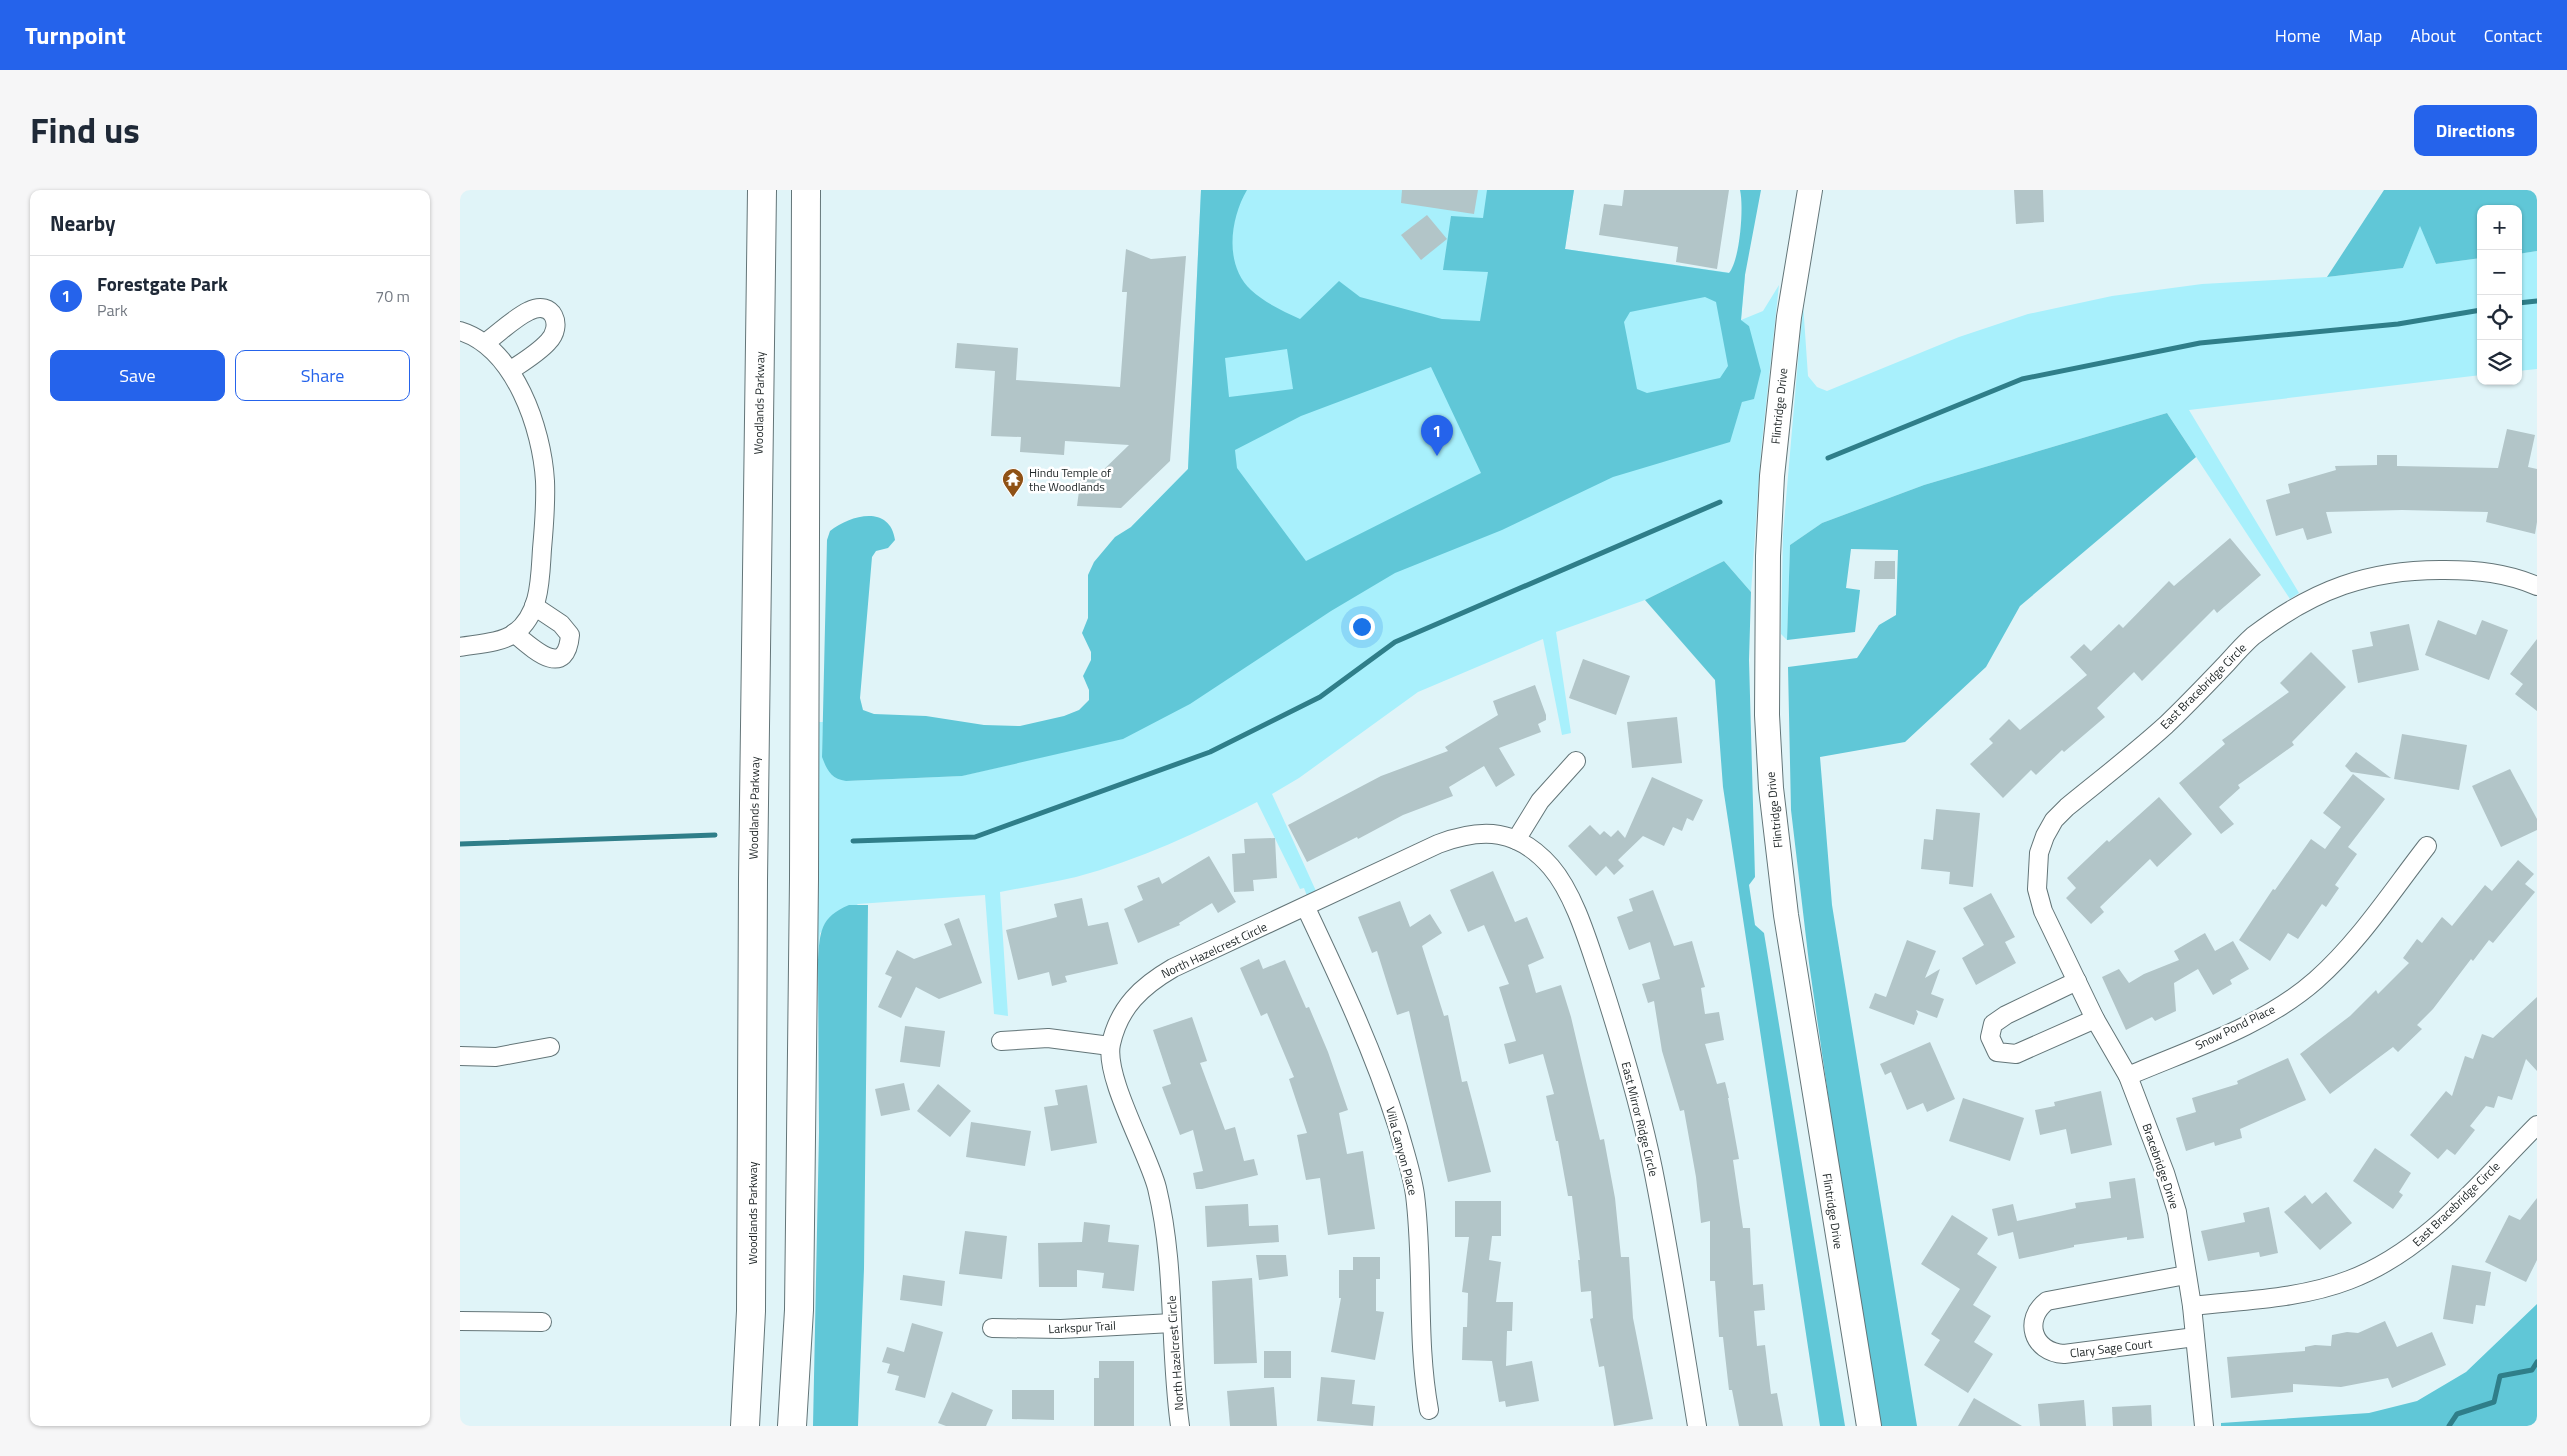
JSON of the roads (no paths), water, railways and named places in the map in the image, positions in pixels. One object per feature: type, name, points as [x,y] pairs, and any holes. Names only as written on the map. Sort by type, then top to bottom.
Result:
[{"type":"main road","name":"Woodlands Parkway","points":[[745,1426],[751,1311],[753,890],[762,190]]},
{"type":"main road","points":[[792,1426],[799,1310],[803,947],[806,190]]},
{"type":"street","name":"Flintridge Drive","points":[[1810,190],[1789,317],[1772,476],[1768,566],[1767,715],[1771,788],[1790,943],[1869,1426]]},
{"type":"street","points":[[485,343],[529,311],[542,307],[551,311],[557,319],[556,330],[549,342],[511,370]]},
{"type":"street","points":[[460,332],[485,343],[511,370],[536,431],[545,480],[546,505],[540,590],[534,606],[520,627],[500,639],[460,647]]},
{"type":"street","name":"East Bracebridge Circle","points":[[2077,981],[2043,911],[2037,889],[2039,853],[2045,836],[2054,820],[2067,807],[2165,725],[2251,638],[2288,611],[2322,592],[2356,580],[2389,572],[2422,569],[2478,570],[2511,576],[2537,586]]},
{"type":"street","points":[[520,627],[542,657],[552,660],[564,655],[569,646],[570,635],[561,624],[534,606]]},
{"type":"street","points":[[1516,840],[1549,790],[1576,761]]},
{"type":"street","name":"North Hazelcrest Circle","points":[[1180,1426],[1172,1323],[1170,1263],[1156,1187],[1114,1074],[1110,1046],[1118,1022],[1138,992],[1153,980],[1454,838],[1471,833],[1487,833],[1516,840]]},
{"type":"street","name":"East Mirror Ridge Circle","points":[[1516,840],[1550,866],[1567,892],[1592,954],[1617,1030],[1653,1168],[1697,1426]]},
{"type":"street","name":"Snow Pond Place","points":[[2128,1076],[2247,1024],[2295,996],[2316,980],[2357,937],[2427,846]]},
{"type":"street","name":"Villa Canyon Place","points":[[1306,908],[1373,1056],[1388,1095],[1412,1184],[1420,1252],[1421,1353],[1429,1410]]},
{"type":"street","points":[[2077,981],[2006,1015],[1994,1024],[1990,1037],[1997,1052],[2016,1054],[2095,1019]]},
{"type":"street","name":"Bracebridge Drive","points":[[2077,981],[2095,1019],[2128,1076],[2166,1173],[2178,1212],[2192,1306],[2204,1426]]},
{"type":"street","points":[[1001,1041],[1048,1038],[1110,1046]]},
{"type":"street","points":[[460,1056],[496,1056],[550,1047]]},
{"type":"street","name":"East Bracebridge Circle","points":[[2192,1306],[2298,1294],[2340,1283],[2371,1271],[2405,1252],[2436,1226],[2537,1125]]},
{"type":"street","name":"Clary Sage Court","points":[[2186,1275],[2047,1301],[2040,1306],[2036,1315],[2036,1336],[2039,1345],[2046,1350],[2064,1354],[2195,1337]]},
{"type":"street","points":[[460,1321],[542,1322]]},
{"type":"street","name":"Larkspur Trail","points":[[992,1328],[1061,1329],[1172,1323]]},
{"type":"waterway","points":[[2522,303],[2537,301]]},
{"type":"waterway","points":[[1828,458],[2022,379],[2200,343],[2398,324],[2477,311]]},
{"type":"waterway","points":[[853,841],[975,837],[1210,752],[1320,697],[1395,642],[1720,502]]},
{"type":"waterway","points":[[460,844],[715,835]]},
{"type":"waterway","points":[[2449,1426],[2457,1414],[2494,1402],[2500,1376],[2532,1370],[2537,1362]]},
{"type":"place","name":"Forestgate Park","points":[[1437,456]]},
{"type":"place","name":"Hindu Temple of the Woodlands","points":[[1013,498]]}]
